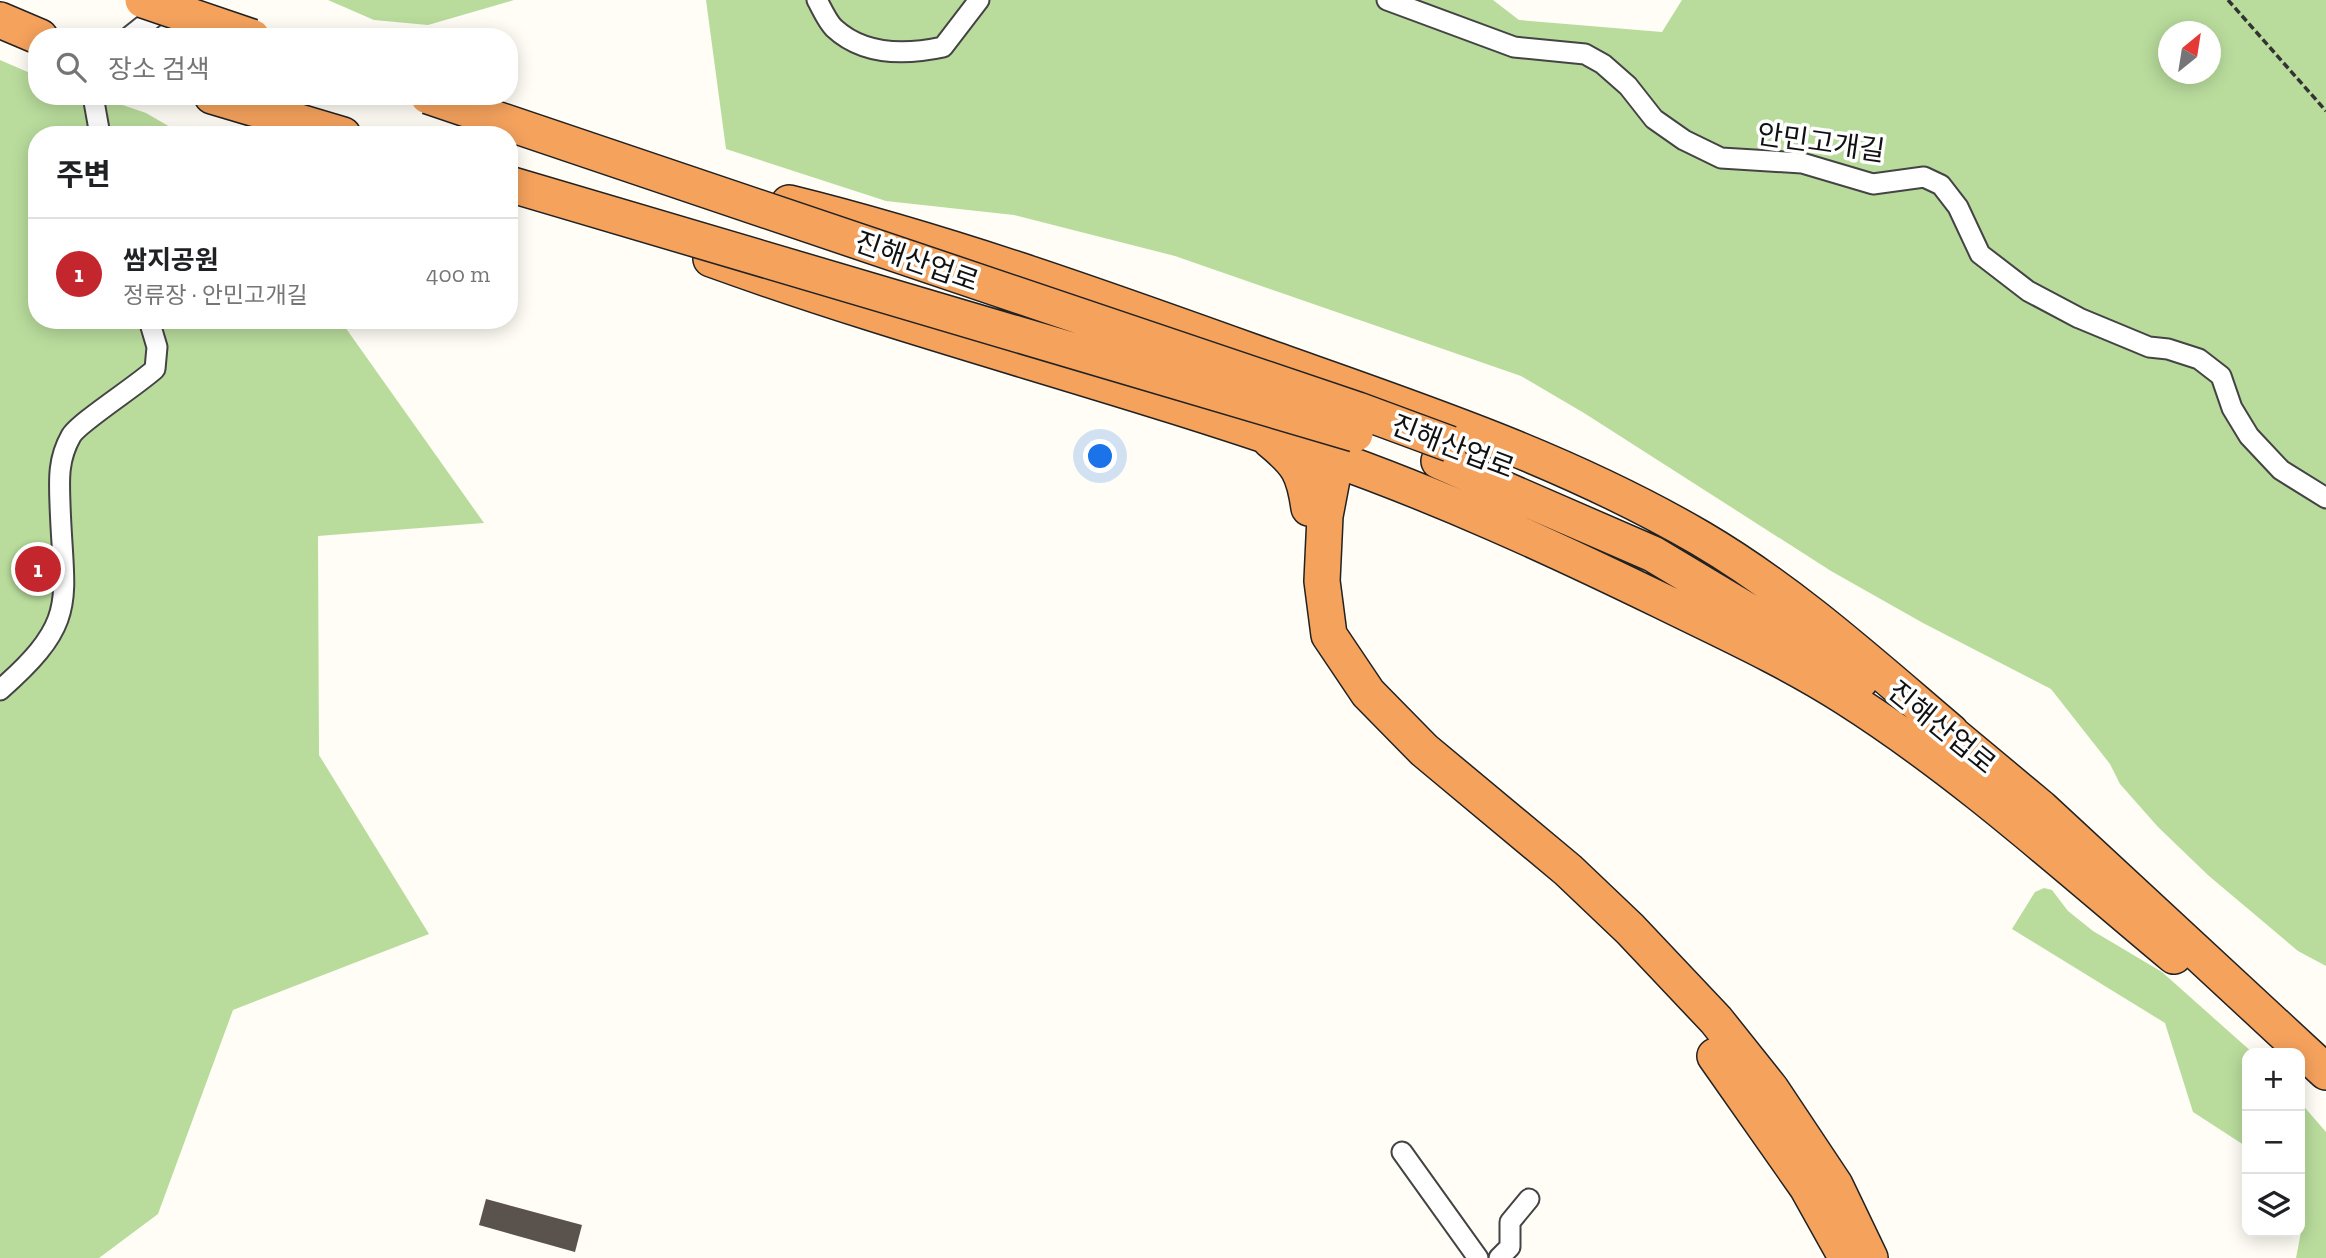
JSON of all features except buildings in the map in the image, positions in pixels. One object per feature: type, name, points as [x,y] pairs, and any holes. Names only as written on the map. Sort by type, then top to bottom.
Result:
[{"type":"highway","points":[[143,0],[225,28]]},
{"type":"highway","points":[[0,20],[28,32]]},
{"type":"highway","points":[[242,105],[313,126]]},
{"type":"highway","name":"진해산업로","points":[[455,105],[517,126]]},
{"type":"highway","name":"진해산업로","points":[[518,126],[1445,453]]},
{"type":"highway","points":[[636,166],[827,212],[998,263],[1430,413],[1631,499],[1694,557]]},
{"type":"highway","points":[[518,188],[798,290],[1201,414],[1326,456],[1515,530],[1654,597],[1743,601]]},
{"type":"highway","name":"진해산업로","points":[[518,188],[1265,405],[1445,453],[1562,489],[1694,557],[1743,601],[1838,664],[1924,730],[2029,821],[2273,1048]]},
{"type":"highway","points":[[1334,380],[1341,394],[1343,415],[1326,456],[1304,599],[1316,650],[1343,692],[1397,750],[1578,901],[1616,938],[1735,1081],[1807,1187],[1846,1258]]},
{"type":"highway","points":[[1265,435],[1293,459],[1305,478],[1317,512],[1329,635],[1368,693],[1424,750],[1567,870],[1630,929],[1716,1020],[1771,1089],[1835,1185],[1870,1258]]},
{"type":"highway","points":[[1317,512],[1342,491],[1364,485],[1402,484]]},
{"type":"highway","name":"진해산업로","points":[[1743,601],[1846,649],[1951,732],[2041,808],[2326,1072]]},
{"type":"highway","points":[[2305,1078],[2326,1098]]},
{"type":"street","points":[[140,28],[176,0]]},
{"type":"street","points":[[817,0],[833,27],[863,47],[919,52],[943,47],[979,0]]},
{"type":"street","name":"안민고개길","points":[[1387,0],[1514,47],[1585,54],[1603,64],[1628,86],[1654,119],[1685,140],[1721,158],[1802,163],[1873,184],[1924,177],[1941,186],[1958,208],[1980,254],[2028,291],[2079,318],[2149,347],[2168,349],[2199,359],[2221,376],[2232,408],[2249,436],[2281,470],[2326,498]]},
{"type":"street","points":[[95,105],[98,126]]},
{"type":"street","points":[[0,690],[30,664],[48,642],[60,619],[66,594],[58,467],[72,434],[155,369],[157,346],[152,329]]},
{"type":"street","points":[[1402,1153],[1478,1258]]},
{"type":"street","points":[[1499,1258],[1510,1247],[1510,1222],[1529,1199]]},
{"type":"path","points":[[2228,0],[2326,111]]},
{"type":"green space","points":[[328,0],[514,0],[428,25],[374,20]]},
{"type":"green space","points":[[706,0],[1493,0],[1519,20],[1662,32],[1682,0],[2326,0],[2326,966],[2298,951],[2209,876],[2158,827],[2120,784],[2110,764],[2051,689],[1923,623],[1831,571],[1584,413],[1521,376],[1175,256],[1014,215],[886,201],[726,149]]},
{"type":"green space","points":[[0,60],[28,72],[28,105],[122,105],[146,113],[168,126],[28,126],[28,329],[346,329],[484,523],[318,536],[319,755],[429,934],[233,1010],[158,1214],[99,1258],[0,1258]]},
{"type":"green space","points":[[2044,888],[2052,890],[2068,911],[2093,931],[2162,972],[2247,1048],[2242,1048],[2242,1144],[2193,1112],[2165,1023],[2012,929],[2035,892]]},
{"type":"green space","points":[[2305,1108],[2326,1132],[2326,1258],[2296,1258],[2300,1237],[2305,1237]]},
{"type":"place","name":"쌈지공원","points":[[38,569]]}]
